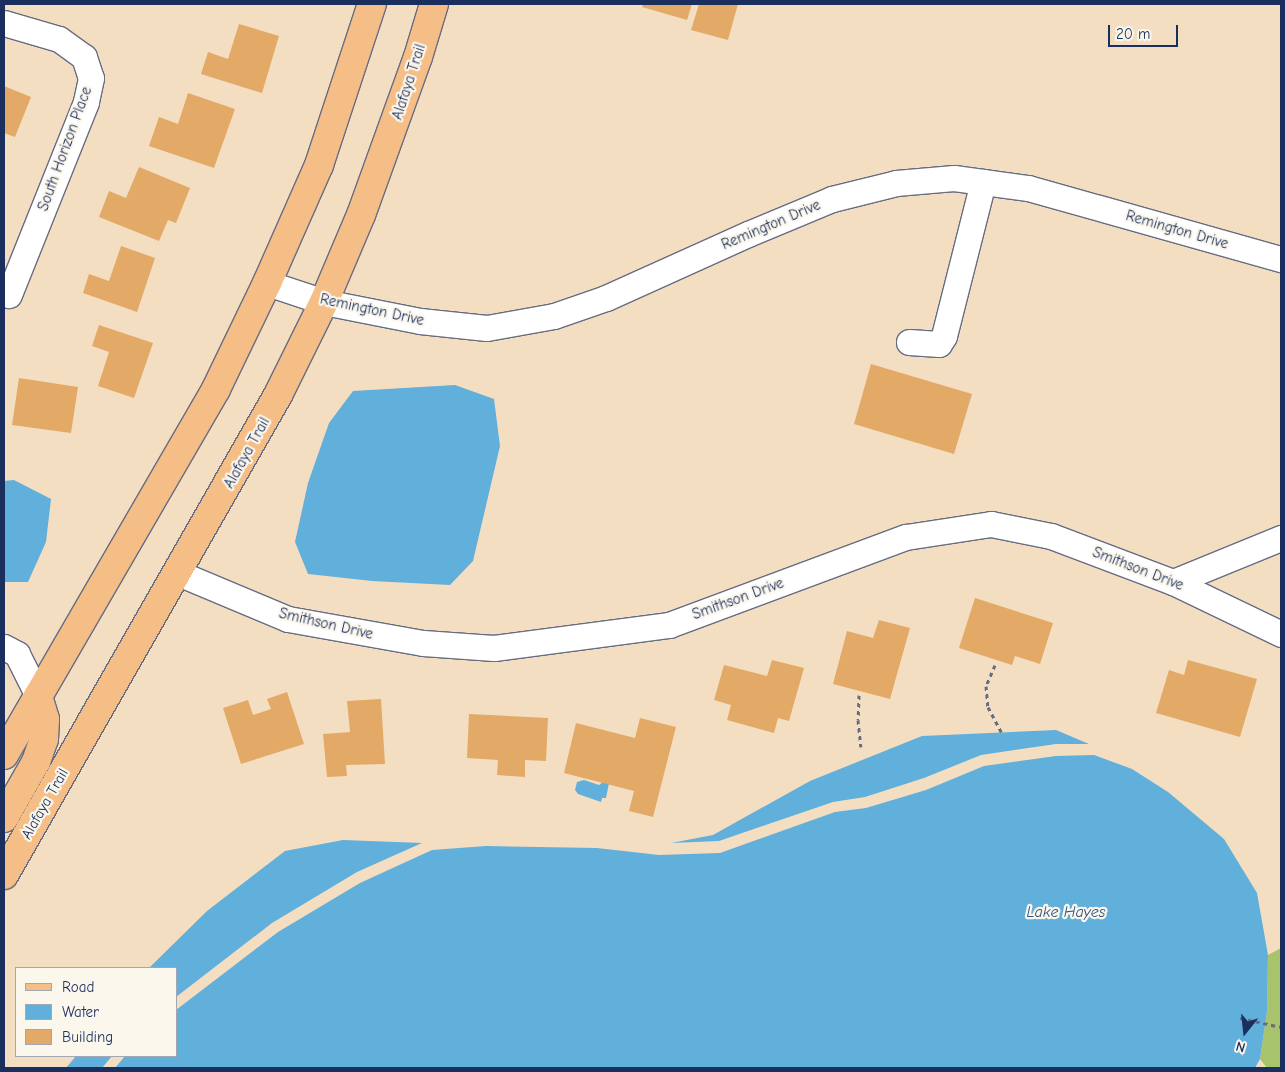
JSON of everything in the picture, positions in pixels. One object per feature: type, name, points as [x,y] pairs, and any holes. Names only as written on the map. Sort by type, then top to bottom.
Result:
[{"type":"main road","points":[[4,755],[11,724],[38,696],[216,389],[267,283],[319,164],[372,4]]},
{"type":"main road","name":"Alafaya Trail","points":[[4,875],[178,574],[278,395],[324,302],[392,135],[434,4]]},
{"type":"main road","points":[[4,818],[36,762],[44,739],[45,719],[38,696]]},
{"type":"street","name":"South Horizon Place","points":[[4,23],[59,39],[84,56],[91,78],[86,102],[8,295]]},
{"type":"street","name":"Remington Drive","points":[[267,283],[324,302],[420,322],[486,328],[554,316],[606,298],[748,234],[832,199],[896,183],[954,178],[1028,188],[1281,259]]},
{"type":"street","points":[[908,342],[940,344],[944,336],[983,182]]},
{"type":"street","name":"Smithson Drive","points":[[178,574],[288,619],[423,643],[494,648],[669,625],[906,537],[991,524],[1051,536],[1172,582],[1281,634]]},
{"type":"street","points":[[1172,582],[1281,538]]},
{"type":"street","points":[[4,646],[17,654],[38,696]]},
{"type":"path","points":[[995,665],[986,686],[988,707],[1002,733]]},
{"type":"path","points":[[859,695],[860,747]]},
{"type":"path","points":[[1240,1018],[1281,1027]]},
{"type":"green space","points":[[1281,948],[1281,1068],[1267,1068],[1260,1059],[1267,1012],[1268,955]]},
{"type":"water","points":[[455,385],[494,399],[500,446],[473,561],[450,585],[372,581],[308,574],[295,542],[308,483],[329,423],[353,391]]},
{"type":"water","points":[[14,480],[51,499],[46,542],[28,582],[4,582],[4,481]]},
{"type":"water","points":[[1056,730],[1089,744],[1056,744],[981,755],[924,778],[865,797],[833,802],[719,841],[671,843],[713,835],[810,781],[922,736]]},
{"type":"water","name":"Lake Hayes","points":[[1094,755],[1132,769],[1168,792],[1224,839],[1257,893],[1268,955],[1267,1012],[1260,1059],[1255,1068],[115,1068],[124,1057],[178,1057],[178,1008],[278,932],[360,883],[432,850],[486,846],[597,848],[659,855],[720,853],[835,812],[866,808],[926,790],[984,766],[1056,756]]},
{"type":"water","points":[[584,780],[599,785],[603,782],[609,783],[606,798],[602,798],[601,802],[578,794],[575,790],[577,782]]},
{"type":"water","points":[[343,840],[422,843],[357,872],[272,923],[178,995],[178,967],[150,967],[207,911],[285,851]]},
{"type":"water","points":[[75,1057],[111,1057],[102,1068],[66,1068]]},
{"type":"building","points":[[643,4],[692,4],[687,20],[642,7]]},
{"type":"building","points":[[699,4],[738,4],[728,40],[691,30]]},
{"type":"building","points":[[239,24],[279,36],[262,93],[201,74],[208,52],[228,59]]},
{"type":"building","points":[[4,86],[31,97],[15,137],[4,133]]},
{"type":"building","points":[[188,93],[235,109],[214,168],[149,146],[159,117],[178,124]]},
{"type":"building","points":[[139,167],[190,188],[176,223],[168,220],[159,241],[99,217],[109,191],[126,198]]},
{"type":"building","points":[[121,246],[155,258],[137,312],[83,293],[89,274],[109,281]]},
{"type":"building","points":[[99,325],[153,343],[134,398],[98,386],[109,352],[92,346]]},
{"type":"building","points":[[871,364],[972,394],[954,454],[854,424]]},
{"type":"building","points":[[19,378],[78,387],[71,433],[12,425]]},
{"type":"building","points":[[975,598],[1053,623],[1040,664],[1015,656],[1012,665],[959,648]]},
{"type":"building","points":[[879,620],[910,628],[890,699],[833,684],[847,631],[873,638]]},
{"type":"building","points":[[772,660],[804,668],[789,721],[778,718],[774,733],[727,720],[731,705],[714,700],[724,665],[767,676]]},
{"type":"building","points":[[1188,660],[1257,679],[1240,737],[1156,713],[1169,670],[1184,675]]},
{"type":"building","points":[[287,692],[304,744],[241,764],[223,708],[248,700],[253,715],[271,709],[267,699]]},
{"type":"building","points":[[381,699],[385,764],[346,765],[347,776],[327,777],[323,734],[350,732],[347,701]]},
{"type":"building","points":[[469,714],[548,718],[546,761],[525,760],[525,777],[497,775],[498,760],[467,758]]},
{"type":"building","points":[[640,718],[676,727],[653,817],[629,811],[634,791],[564,773],[576,723],[635,738]]}]
